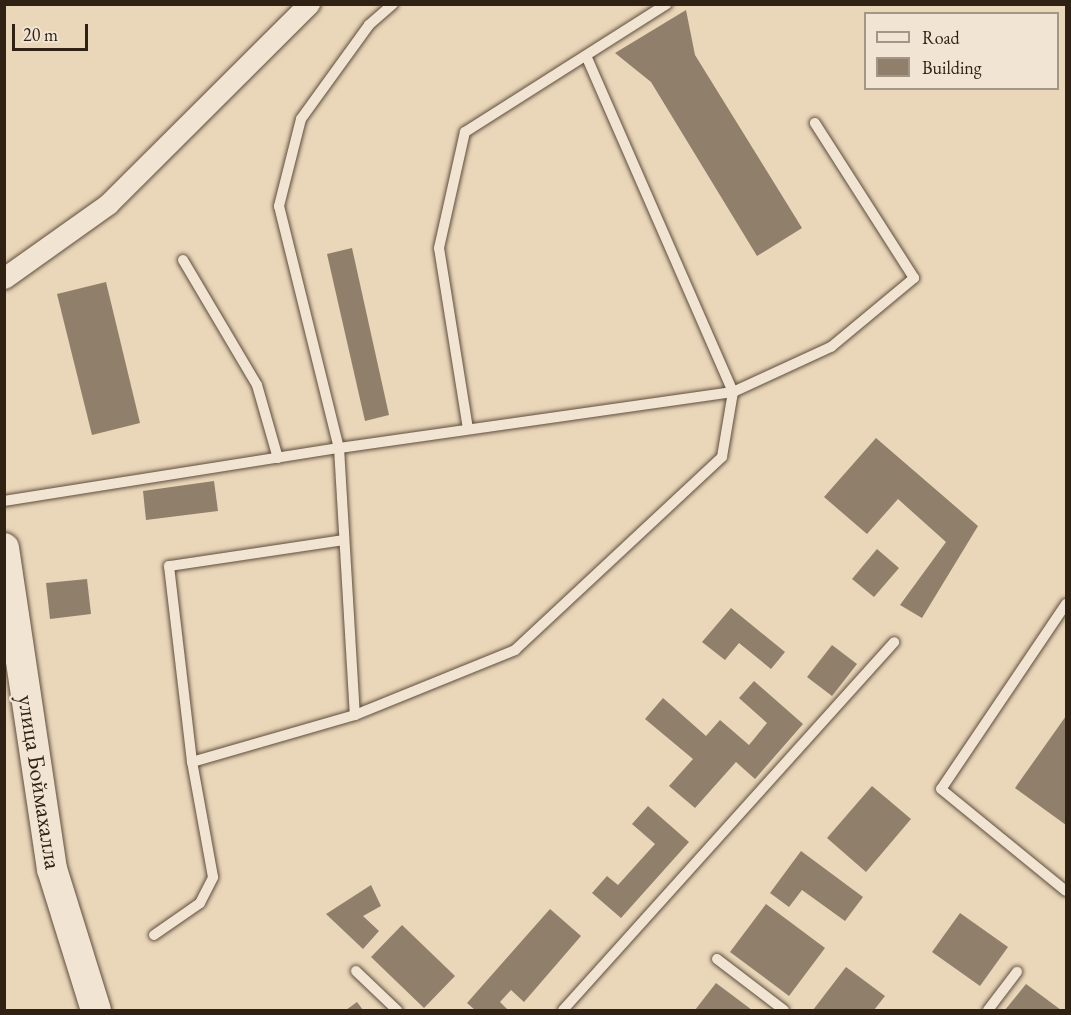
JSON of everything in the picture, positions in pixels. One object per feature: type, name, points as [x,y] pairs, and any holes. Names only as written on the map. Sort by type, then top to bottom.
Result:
[{"type":"main road","name":"улица Боймахалла","points":[[4,548],[52,869],[96,1011]]},
{"type":"street","points":[[4,278],[108,204],[309,4]]},
{"type":"lane","points":[[355,715],[339,448],[279,206],[301,119],[369,25],[393,4]]},
{"type":"lane","points":[[468,429],[439,249],[465,132],[667,4]]},
{"type":"lane","points":[[192,762],[355,715],[515,650],[722,457],[733,392],[586,56]]},
{"type":"lane","points":[[4,501],[339,448],[733,392],[831,347],[914,278],[815,123]]},
{"type":"lane","points":[[183,260],[257,385],[279,458]]},
{"type":"lane","points":[[154,935],[200,903],[213,877],[192,762],[169,566],[344,540]]},
{"type":"lane","points":[[1066,604],[941,789],[1066,891]]},
{"type":"lane","points":[[563,1011],[894,642]]},
{"type":"lane","points":[[717,958],[784,1011]]},
{"type":"lane","points":[[356,970],[397,1011]]},
{"type":"lane","points":[[988,1011],[1017,972]]},
{"type":"building","points":[[686,10],[695,55],[802,228],[757,256],[651,82],[615,53]]},
{"type":"building","points":[[352,248],[389,415],[365,421],[327,254]]},
{"type":"building","points":[[106,282],[140,423],[92,435],[57,294]]},
{"type":"building","points":[[876,438],[978,526],[922,618],[900,605],[946,542],[898,499],[867,534],[824,497]]},
{"type":"building","points":[[214,481],[218,511],[146,520],[143,491]]},
{"type":"building","points":[[877,549],[899,568],[874,597],[852,579]]},
{"type":"building","points":[[87,579],[91,614],[50,619],[46,583]]},
{"type":"building","points":[[731,608],[785,652],[771,669],[739,643],[725,660],[702,642]]},
{"type":"building","points":[[832,645],[857,664],[832,696],[807,677]]},
{"type":"building","points":[[754,681],[803,724],[755,779],[736,762],[695,808],[669,786],[693,759],[645,719],[663,698],[706,736],[720,720],[749,745],[767,723],[739,698]]},
{"type":"building","points":[[1066,716],[1066,825],[1015,788]]},
{"type":"building","points":[[872,786],[911,819],[866,872],[827,838]]},
{"type":"building","points":[[648,806],[689,842],[621,918],[592,893],[607,876],[618,885],[655,844],[632,824]]},
{"type":"building","points":[[801,851],[863,897],[845,921],[802,890],[789,907],[770,893]]},
{"type":"building","points":[[371,885],[381,906],[363,916],[379,931],[363,949],[326,914]]},
{"type":"building","points":[[766,904],[825,948],[789,996],[730,952]]},
{"type":"building","points":[[550,909],[581,936],[524,1002],[511,990],[500,1002],[508,1010],[475,1010],[467,1003]]},
{"type":"building","points":[[960,913],[1008,947],[980,986],[932,952]]},
{"type":"building","points":[[402,925],[455,976],[424,1008],[371,957]]},
{"type":"building","points":[[846,967],[885,996],[874,1010],[813,1010]]},
{"type":"building","points":[[716,983],[752,1010],[695,1010]]},
{"type":"building","points":[[1026,984],[1061,1010],[1005,1010]]},
{"type":"building","points":[[357,1002],[363,1010],[346,1010]]}]
